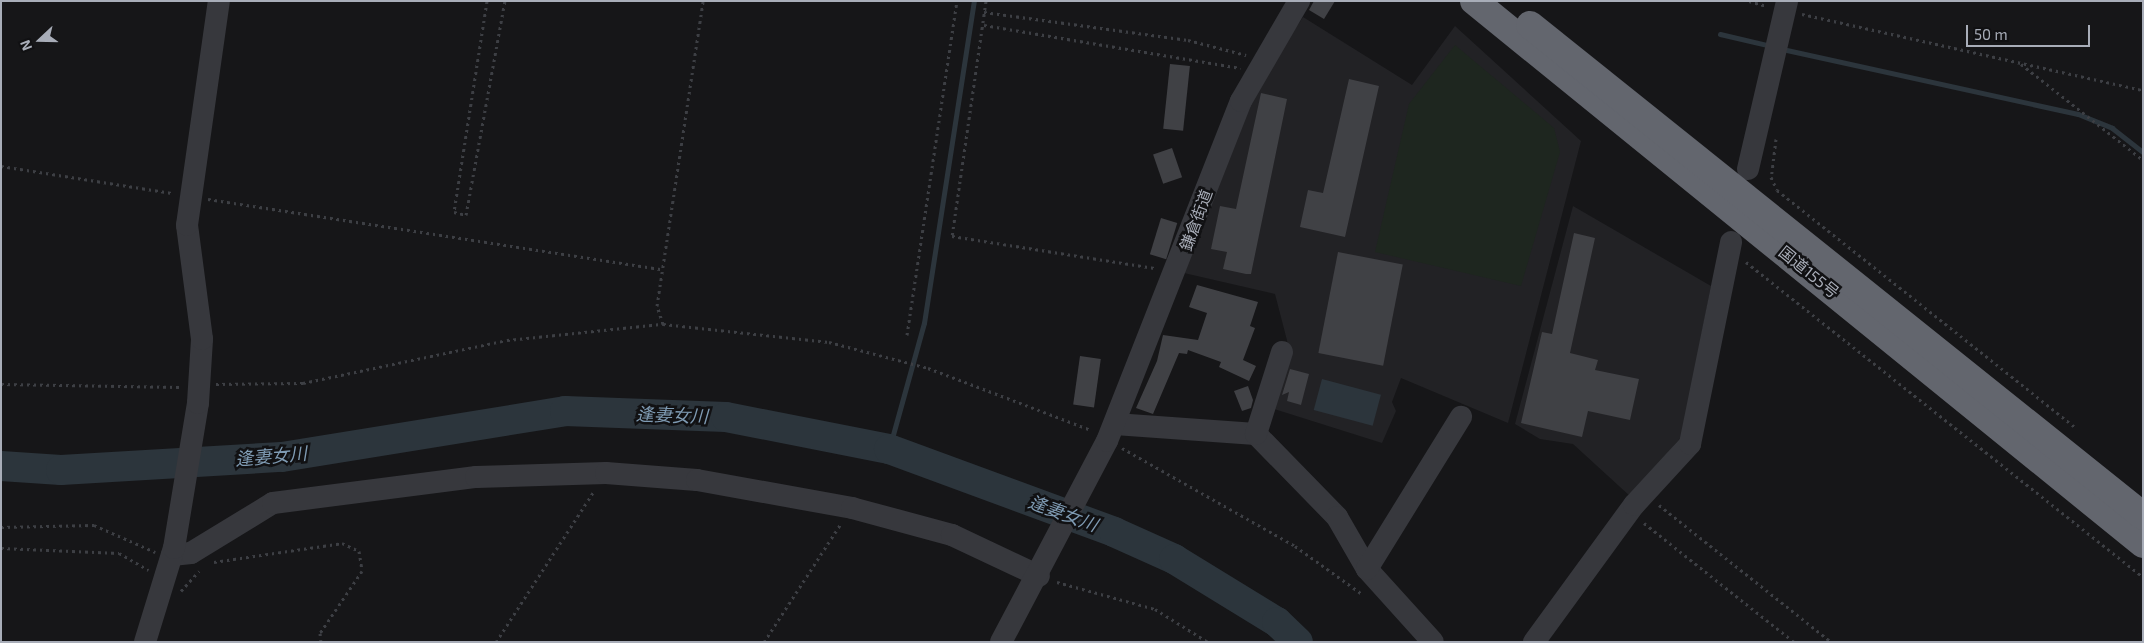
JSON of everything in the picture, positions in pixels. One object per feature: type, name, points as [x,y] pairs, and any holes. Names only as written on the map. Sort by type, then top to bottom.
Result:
[{"type":"highway","name":"国道155号","points":[[1474,1],[2143,544]]},
{"type":"highway","name":"国道155号","points":[[1499,1],[2143,516]]},
{"type":"street","points":[[149,632],[173,551],[199,393],[202,339],[188,255],[189,196],[219,1]]},
{"type":"street","name":"鎌倉街道","points":[[1040,574],[1109,437],[1176,274],[1241,101],[1299,1]]},
{"type":"street","points":[[1748,169],[1786,6]]},
{"type":"street","points":[[1534,642],[1638,502],[1690,444],[1731,245]]},
{"type":"street","points":[[1256,434],[1282,352]]},
{"type":"street","points":[[1367,569],[1461,417]]},
{"type":"street","points":[[1109,437],[1256,434],[1337,517],[1367,569],[1433,642]]},
{"type":"street","points":[[173,551],[191,554],[273,503],[476,477],[606,473],[697,480],[852,508],[952,534],[1040,574],[1001,642]]},
{"type":"path","points":[[487,1],[454,212],[466,214],[505,1]]},
{"type":"path","points":[[663,324],[657,306],[703,1]]},
{"type":"path","points":[[907,335],[957,1]]},
{"type":"path","points":[[986,1],[952,236],[1176,274]]},
{"type":"path","points":[[1786,6],[2143,90]]},
{"type":"path","points":[[984,12],[1197,42],[1233,49],[1260,70]]},
{"type":"path","points":[[984,25],[1260,70]]},
{"type":"path","points":[[2018,62],[2143,160]]},
{"type":"path","points":[[1778,128],[1772,177],[1777,190],[2076,428]]},
{"type":"path","points":[[1,166],[662,269]]},
{"type":"path","points":[[1731,245],[2143,577]]},
{"type":"path","points":[[1,384],[199,393],[303,383],[507,340],[663,324],[820,341],[902,360],[1083,425],[1109,437],[1295,546],[1366,597]]},
{"type":"path","points":[[496,642],[606,473]]},
{"type":"path","points":[[1638,502],[1794,642]]},
{"type":"path","points":[[1638,502],[1831,642]]},
{"type":"path","points":[[764,642],[852,508]]},
{"type":"path","points":[[1,527],[94,525],[164,556],[173,551]]},
{"type":"path","points":[[149,632],[205,564],[342,543],[359,551],[362,571],[320,633],[321,642]]},
{"type":"path","points":[[1,548],[119,553],[153,573]]},
{"type":"path","points":[[1040,574],[1155,609],[1208,642]]},
{"type":"shaded area","points":[[1303,17],[1412,85],[1455,26],[1581,141],[1508,423],[1401,378],[1392,402],[1396,411],[1382,443],[1271,408],[1289,348],[1275,294],[1184,273],[1254,90]]},
{"type":"shaded area","points":[[1455,45],[1554,128],[1560,152],[1521,286],[1375,252],[1409,104]]},
{"type":"shaded area","points":[[1573,206],[1711,286],[1682,436],[1631,497],[1573,444],[1540,439],[1515,424]]},
{"type":"shaded area","points":[[1322,379],[1381,395],[1373,426],[1314,410]]},
{"type":"building","points":[[1314,1],[1335,1],[1324,19],[1309,10]]},
{"type":"building","points":[[1170,64],[1190,66],[1183,131],[1163,129]]},
{"type":"building","points":[[1349,79],[1379,86],[1345,237],[1300,227],[1308,190],[1323,193]]},
{"type":"building","points":[[1261,93],[1287,99],[1251,274],[1246,274],[1223,269],[1227,252],[1211,249],[1220,206],[1236,209]]},
{"type":"building","points":[[1172,148],[1182,177],[1163,184],[1153,155]]},
{"type":"building","points":[[1161,218],[1177,223],[1166,259],[1150,254]]},
{"type":"building","points":[[1574,233],[1595,238],[1570,353],[1598,360],[1595,370],[1639,379],[1630,420],[1588,411],[1582,437],[1521,423],[1542,332],[1552,334]]},
{"type":"building","points":[[1338,252],[1403,265],[1383,366],[1318,353]]},
{"type":"building","points":[[1197,285],[1258,302],[1250,326],[1255,328],[1243,360],[1256,366],[1249,381],[1219,367],[1221,362],[1188,350],[1187,354],[1179,353],[1153,414],[1136,408],[1157,361],[1163,335],[1198,340],[1207,313],[1189,307]]},
{"type":"building","points":[[1080,356],[1101,359],[1094,407],[1073,405]]},
{"type":"building","points":[[1290,369],[1309,374],[1301,405],[1287,401],[1289,392],[1282,395]]},
{"type":"building","points":[[1248,386],[1253,400],[1251,408],[1242,411],[1234,391]]},
{"type":"waterway","points":[[889,449],[924,323],[974,1]]},
{"type":"waterway","points":[[1720,34],[1771,46]]},
{"type":"waterway","points":[[1782,49],[2078,114],[2112,128],[2143,152]]},
{"type":"waterway","name":"逢妻女川","points":[[1,466],[61,470],[282,457],[565,411],[726,417],[889,449],[1114,532],[1174,559],[1277,622],[1298,642]]}]
